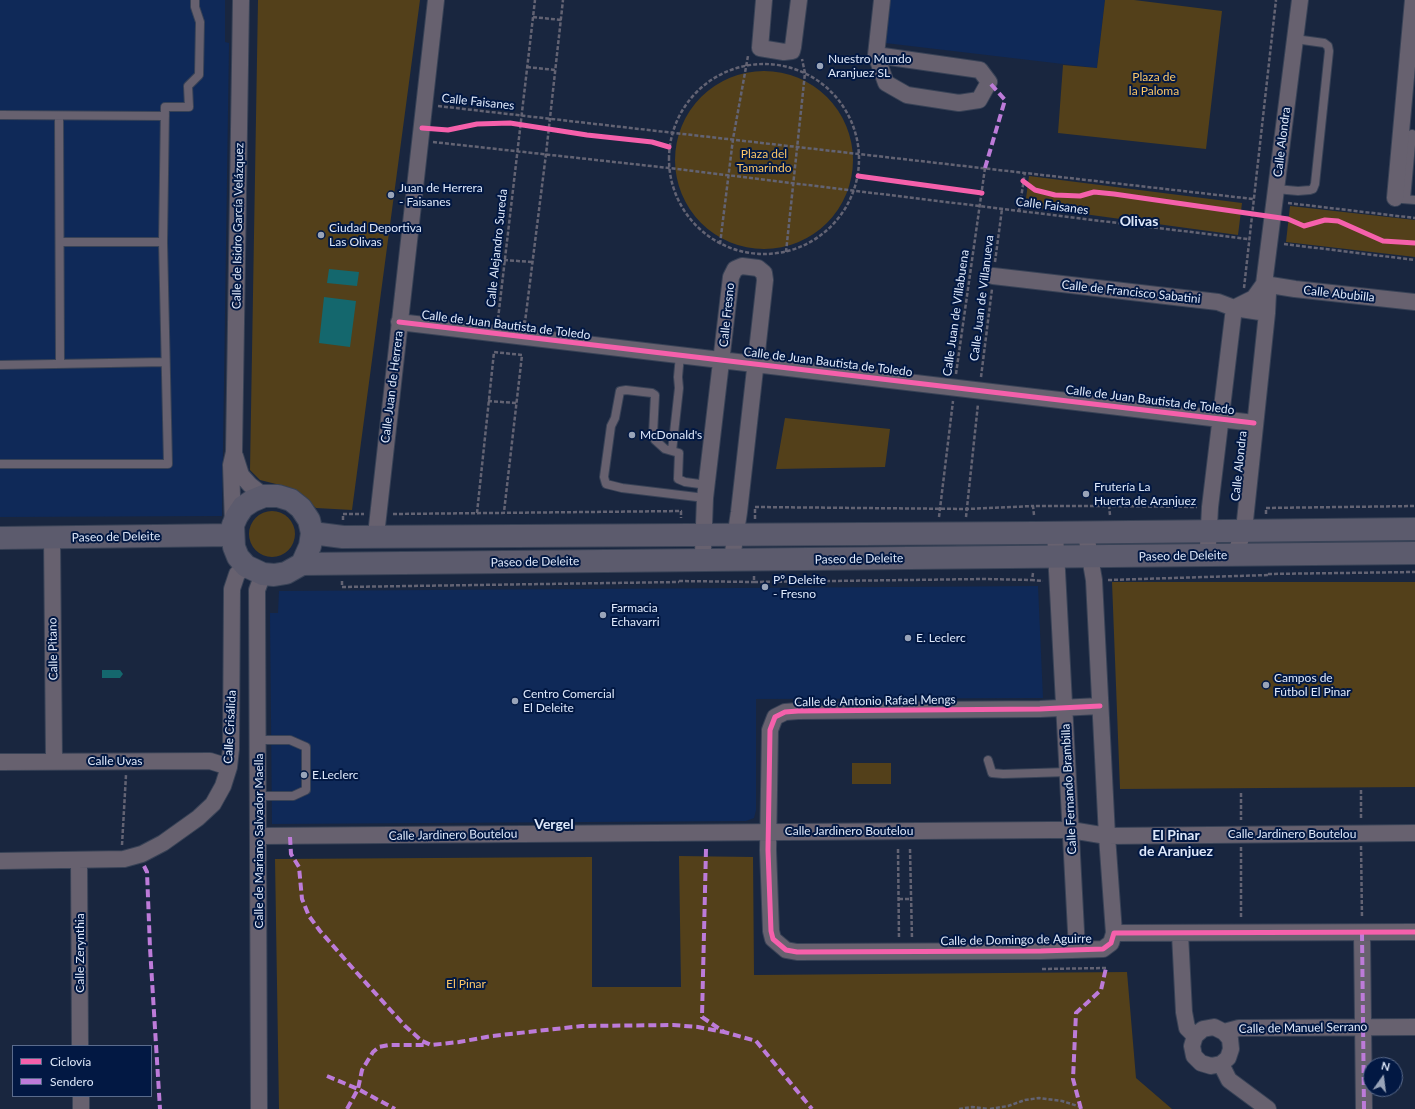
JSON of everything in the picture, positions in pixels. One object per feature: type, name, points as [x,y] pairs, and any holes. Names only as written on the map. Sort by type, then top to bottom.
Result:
[{"type":"main road","points":[[264,496],[278,496],[290,500],[301,508],[309,520],[312,533],[310,546],[302,564],[286,573],[274,575],[254,570],[238,558],[234,547],[233,530],[243,507],[264,496]]},
{"type":"main road","name":"Paseo de Deleite","points":[[312,533],[343,537],[376,535],[964,534],[1208,530],[1415,529]]},
{"type":"main road","name":"Paseo de Deleite","points":[[0,538],[233,530]]},
{"type":"main road","name":"Paseo de Deleite","points":[[302,564],[1415,553]]},
{"type":"street","name":"Calle de Isidro García Velázquez","points":[[233,530],[231,466],[234,452],[241,0]]},
{"type":"street","name":"Calle Juan de Herrera","points":[[376,535],[377,514],[399,322],[427,128],[436,0]]},
{"type":"street","points":[[764,0],[760,48],[784,52],[792,50],[799,0]]},
{"type":"street","points":[[876,55],[980,70],[989,82],[979,100],[959,103],[907,95],[886,82],[876,55],[882,0]]},
{"type":"street","name":"Calle Alondra","points":[[1234,555],[1244,530],[1254,422],[1267,313],[1268,294],[1264,284],[1279,218],[1276,189],[1300,0]]},
{"type":"street","points":[[1401,199],[1409,134],[1413,0]]},
{"type":"street","name":"Calle Fresno","points":[[708,560],[704,552],[703,535],[706,491],[731,276],[735,269],[742,266],[758,268],[764,274],[765,280],[756,363],[745,535],[730,559]]},
{"type":"street","name":"Calle de Francisco Sabatini","points":[[994,276],[1218,302],[1234,308],[1267,313]]},
{"type":"street","points":[[1234,308],[1254,298],[1264,284]]},
{"type":"street","name":"Calle Abubilla","points":[[1264,284],[1295,289],[1415,302]]},
{"type":"street","name":"Calle Alondra","points":[[1210,555],[1208,547],[1208,530],[1210,507],[1234,308]]},
{"type":"street","name":"Calle de Juan Bautista de Toledo","points":[[399,322],[1254,422]]},
{"type":"street","name":"Calle de Isidro García Velázquez","points":[[234,452],[241,475],[250,485],[264,496]]},
{"type":"street","points":[[1083,532],[1100,557],[1094,580],[1107,836],[1114,933],[1180,934],[1362,925],[1415,932]]},
{"type":"street","name":"Calle Fernando Brambilla","points":[[1045,533],[1057,557],[1077,950]]},
{"type":"street","name":"Calle Pitano","points":[[52,537],[54,761]]},
{"type":"street","name":"Calle de Mariano Salvador Maella","points":[[254,570],[257,590],[259,740],[259,1109]]},
{"type":"street","name":"Calle Crisálida","points":[[0,861],[124,859],[142,854],[163,843],[198,818],[213,804],[223,786],[229,767],[231,749],[232,589],[237,574],[254,570]]},
{"type":"street","name":"Calle de Antonio Rafael Mengs","points":[[778,945],[773,939],[771,931],[769,831],[770,730],[775,717],[785,712],[1064,708],[1100,706]]},
{"type":"street","name":"Calle Uvas","points":[[0,762],[126,760],[210,761],[229,767]]},
{"type":"street","name":"Calle Jardinero Boutelou","points":[[258,836],[769,831],[1071,830],[1107,836],[1415,833]]},
{"type":"street","name":"Calle Zerynthia","points":[[79,860],[80,1045]]},
{"type":"street","points":[[1362,925],[1364,1109]]},
{"type":"street","name":"Calle de Domingo de Aguirre","points":[[778,945],[786,950],[797,952],[1077,950],[1103,949],[1111,943],[1114,933]]},
{"type":"street","points":[[1180,934],[1184,1012],[1187,1028],[1195,1036],[1192,1046],[1194,1056],[1201,1063],[1211,1066],[1221,1064],[1228,1058],[1231,1049],[1230,1039],[1224,1032]]},
{"type":"street","name":"Calle de Manuel Serrano","points":[[1195,1036],[1203,1029],[1214,1027],[1224,1032],[1239,1028],[1415,1026]]},
{"type":"street","points":[[1221,1064],[1229,1080],[1268,1109]]},
{"type":"street","points":[[81,1097],[81,1109]]},
{"type":"lane","points":[[0,464],[168,464],[163,242],[165,116],[166,107],[188,107],[188,86],[199,75],[200,22],[195,7],[195,0]]},
{"type":"lane","points":[[1276,189],[1298,192],[1313,189],[1314,184],[1330,51],[1328,46],[1324,43],[1295,39]]},
{"type":"lane","points":[[0,115],[165,116]]},
{"type":"lane","points":[[59,116],[60,364]]},
{"type":"lane","points":[[1401,199],[1415,200]]},
{"type":"lane","points":[[60,242],[163,242]]},
{"type":"lane","points":[[672,451],[679,388],[678,377],[680,355]]},
{"type":"lane","points":[[0,365],[165,362]]},
{"type":"lane","points":[[626,390],[652,393],[655,396],[653,434],[660,446],[679,453],[678,478],[706,491],[622,488],[606,484],[604,477],[611,426],[616,418],[620,391],[626,390]]},
{"type":"lane","points":[[258,796],[293,796],[306,790],[306,747],[290,740],[259,740]]},
{"type":"lane","points":[[988,760],[992,773],[1068,772]]},
{"type":"path","points":[[518,321],[525,322],[546,154],[546,128],[550,118],[563,0]]},
{"type":"path","points":[[1243,292],[1249,213],[1253,199],[1276,0]]},
{"type":"path","points":[[533,17],[561,20]]},
{"type":"path","points":[[720,244],[727,176],[746,65],[749,52],[760,48]]},
{"type":"path","points":[[786,252],[805,73],[802,59],[792,50]]},
{"type":"path","points":[[766,64],[786,66],[805,73],[826,87],[843,106],[854,129],[859,154],[858,176],[854,191],[843,212],[828,230],[808,243],[786,252],[760,254],[739,250],[720,244],[701,230],[685,212],[674,191],[666,146],[683,108],[699,89],[721,74],[746,65],[766,64]]},
{"type":"path","points":[[527,67],[555,70]]},
{"type":"path","points":[[427,128],[431,141],[669,168]]},
{"type":"path","points":[[546,128],[556,130]]},
{"type":"path","points":[[859,154],[1253,199]]},
{"type":"path","points":[[1019,211],[1024,172]]},
{"type":"path","points":[[858,176],[866,178]]},
{"type":"path","points":[[1023,181],[1029,185]]},
{"type":"path","points":[[974,192],[982,193]]},
{"type":"path","points":[[1249,213],[1279,218],[1288,203],[1415,218]]},
{"type":"path","points":[[1284,238],[1284,245],[1415,260]]},
{"type":"path","points":[[504,260],[532,262]]},
{"type":"path","points":[[477,512],[494,352],[522,355],[504,512]]},
{"type":"path","points":[[964,534],[980,390]]},
{"type":"path","points":[[488,401],[516,403]]},
{"type":"path","points":[[745,535],[755,507],[967,509],[1033,506],[1210,507]]},
{"type":"path","points":[[1033,506],[1045,533]]},
{"type":"path","points":[[1109,506],[1110,532]]},
{"type":"path","points":[[1246,507],[1415,506]]},
{"type":"path","points":[[1266,508],[1266,530]]},
{"type":"path","points":[[377,514],[681,511],[681,535]]},
{"type":"path","points":[[1100,557],[1108,580],[1108,588]]},
{"type":"path","points":[[754,582],[755,560]]},
{"type":"path","points":[[679,582],[682,561]]},
{"type":"path","points":[[344,564],[342,587],[984,578],[1032,580]]},
{"type":"path","points":[[1108,580],[1269,574]]},
{"type":"path","points":[[124,859],[122,848],[126,760]]},
{"type":"path","points":[[1361,790],[1362,925]]},
{"type":"path","points":[[1241,793],[1241,918]]},
{"type":"path","points":[[910,849],[912,941]]},
{"type":"path","points":[[898,850],[899,942]]},
{"type":"path","points":[[899,899],[911,898]]},
{"type":"path","points":[[1234,918],[1249,918]]},
{"type":"path","points":[[1354,918],[1362,925]]},
{"type":"path","points":[[1362,925],[1369,918]]},
{"type":"path","points":[[1042,969],[1106,968]]},
{"type":"path","points":[[959,1109],[972,1107],[989,1109],[1039,1098],[1062,1101],[1081,1107]]},
{"type":"shaded area","points":[[0,0],[225,0],[225,42],[229,43],[222,516],[0,517]]},
{"type":"shaded area","points":[[889,0],[1105,0],[1097,68],[885,43]]},
{"type":"shaded area","points":[[329,269],[359,272],[357,286],[327,283]]},
{"type":"shaded area","points":[[324,297],[356,301],[350,347],[319,343]]},
{"type":"shaded area","name":"Centro Comercial El Deleite","points":[[1038,586],[1043,698],[756,699],[756,810],[754,818],[746,821],[272,824],[270,613],[278,613],[279,591]]},
{"type":"shaded area","points":[[102,670],[120,670],[123,674],[120,678],[102,678]]},
{"type":"green space","name":"Ciudad Deportiva Las Olivas","points":[[258,0],[420,0],[352,510],[316,508],[297,491],[288,487],[260,480],[250,470]]},
{"type":"green space","name":"Plaza de la Paloma","points":[[1105,0],[1134,0],[1222,11],[1206,149],[1058,133],[1063,65],[1097,68]]},
{"type":"green space","name":"Plaza del Tamarindo","points":[[764,71],[781,73],[798,78],[813,86],[827,97],[838,111],[846,126],[851,143],[853,160],[851,177],[846,194],[838,209],[827,223],[813,234],[798,242],[781,247],[764,249],[747,247],[730,242],[715,234],[701,223],[690,209],[682,194],[677,177],[675,160],[677,143],[682,126],[690,111],[701,97],[715,86],[730,78],[747,73]]},
{"type":"green space","points":[[1029,176],[1242,203],[1238,235],[1025,206]]},
{"type":"green space","points":[[1290,206],[1415,220],[1415,257],[1286,242]]},
{"type":"green space","points":[[785,418],[890,429],[885,467],[776,469]]},
{"type":"green space","points":[[268,511],[276,511],[285,515],[291,521],[295,534],[291,547],[285,553],[276,557],[268,557],[259,553],[253,547],[249,538],[249,530],[253,521],[259,515]]},
{"type":"green space","name":"Campos de Fútbol El Pinar","points":[[1112,582],[1415,582],[1415,787],[1120,789]]},
{"type":"green space","points":[[852,763],[891,763],[891,784],[852,784]]},
{"type":"green space","name":"El Pinar","points":[[679,856],[753,857],[754,975],[1127,972],[1136,1078],[1172,1109],[279,1109],[275,859],[592,857],[592,987],[681,987]]},
{"type":"marked path","points":[[985,168],[1005,100],[989,82]]},
{"type":"marked path","points":[[290,837],[291,854],[299,867],[302,899],[309,916],[320,931],[357,973],[405,1026],[422,1041],[431,1045],[492,1036],[582,1026],[673,1025],[698,1027],[724,1032]]},
{"type":"marked path","points":[[706,849],[702,1017],[724,1032],[756,1041],[812,1109]]},
{"type":"marked path","points":[[144,866],[147,872],[160,1109]]},
{"type":"marked path","points":[[1362,933],[1364,1109]]},
{"type":"marked path","points":[[1081,1109],[1073,1079],[1076,1013],[1101,990],[1106,968]]},
{"type":"marked path","points":[[347,1109],[358,1089],[362,1070],[373,1052],[379,1047],[389,1045],[427,1045]]},
{"type":"marked path","points":[[327,1076],[358,1089],[395,1109]]},
{"type":"cycle path","points":[[422,128],[448,130],[477,124],[510,123],[587,135],[652,142],[669,147]]},
{"type":"cycle path","points":[[858,176],[982,193]]},
{"type":"cycle path","name":"Calle Faisanes","points":[[1023,181],[1035,190],[1055,195],[1080,196],[1094,192],[1114,194],[1288,219],[1304,226],[1325,220],[1338,221],[1383,241],[1415,243]]},
{"type":"cycle path","points":[[399,322],[1254,423]]},
{"type":"cycle path","points":[[1100,706],[1040,709],[798,711],[785,712],[775,717],[770,730],[768,850],[771,931],[773,939],[786,950],[797,952],[1041,951],[1103,949],[1111,943],[1114,933],[1415,932]]},
{"type":"place","name":"Nuestro Mundo Aranjuez SL","points":[[820,66]]},
{"type":"place","name":"Juan de Herrera - Faisanes","points":[[391,195]]},
{"type":"place","name":"Ciudad Deportiva Las Olivas","points":[[321,235]]},
{"type":"place","name":"McDonald's","points":[[632,435]]},
{"type":"place","name":"Frutería La Huerta de Aranjuez","points":[[1086,494]]},
{"type":"place","name":"Pº Deleite - Fresno","points":[[765,587]]},
{"type":"place","name":"Farmacia Echavarri","points":[[603,615]]},
{"type":"place","name":"E. Leclerc","points":[[908,638]]},
{"type":"place","name":"Campos de Fútbol El Pinar","points":[[1266,685]]},
{"type":"place","name":"Centro Comercial El Deleite","points":[[515,701]]},
{"type":"place","name":"E.Leclerc","points":[[304,775]]},
{"type":"district","name":"Olivas","points":[[1139,221]]},
{"type":"district","name":"Vergel","points":[[554,824]]},
{"type":"district","name":"El Pinar de Aranjuez","points":[[1176,844]]}]
